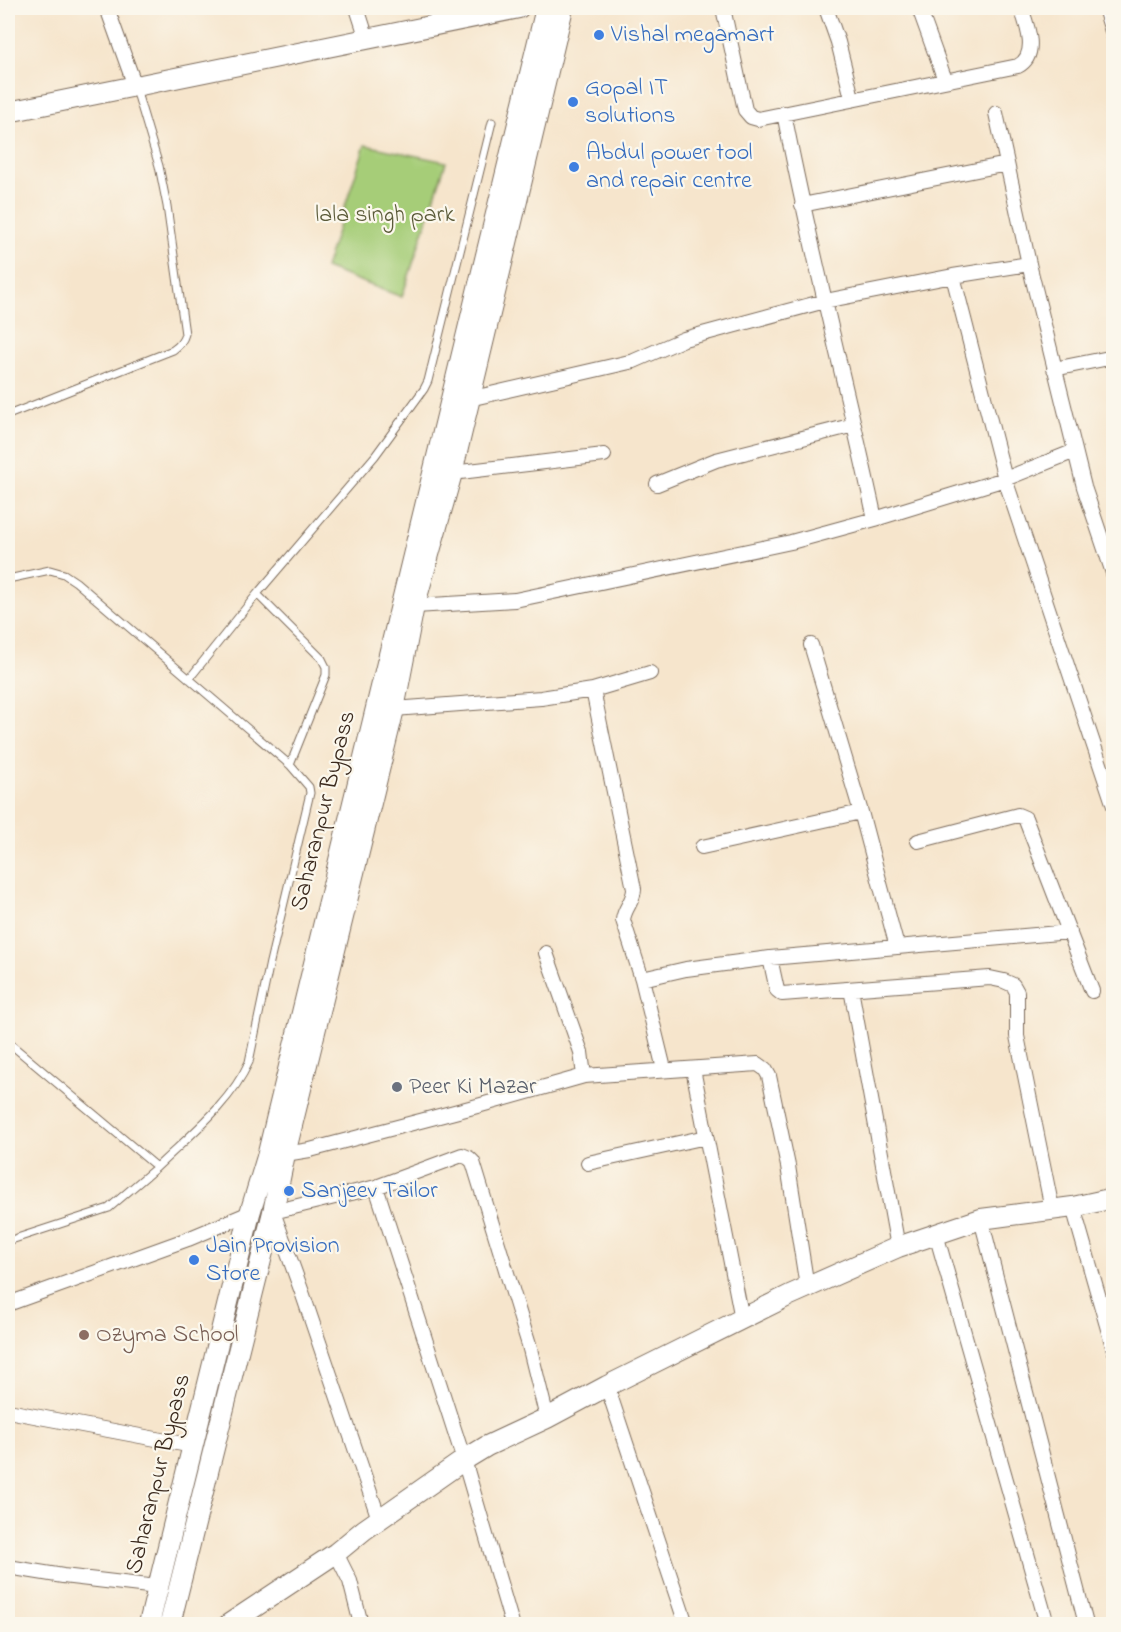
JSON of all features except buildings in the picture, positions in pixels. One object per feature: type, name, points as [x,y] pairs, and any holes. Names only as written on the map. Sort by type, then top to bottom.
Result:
[{"type":"main road","points":[[8,112],[519,8]]},
{"type":"main road","name":"Saharanpur Bypass","points":[[149,1624],[250,1213],[270,1146],[546,8]]},
{"type":"main road","points":[[170,1624],[273,1212],[285,1154],[394,709],[415,606],[452,472],[563,8]]},
{"type":"main road","points":[[230,1624],[336,1553],[379,1519],[487,1446],[807,1287],[898,1247],[981,1219],[1073,1207],[1113,1198]]},
{"type":"street","points":[[107,8],[135,86]]},
{"type":"street","points":[[357,8],[367,39]]},
{"type":"street","points":[[723,8],[745,110],[751,117],[758,118],[1018,66],[1030,53],[1026,23],[1021,8]]},
{"type":"street","points":[[826,8],[838,42],[852,98]]},
{"type":"street","points":[[919,8],[945,80]]},
{"type":"street","points":[[1105,8],[1113,38]]},
{"type":"street","points":[[784,113],[802,205],[855,425],[875,519]]},
{"type":"street","points":[[996,113],[1054,369],[1084,487],[1113,576]]},
{"type":"street","points":[[802,205],[1007,164]]},
{"type":"street","points":[[469,399],[634,361],[684,339],[825,302],[953,276],[1029,264]]},
{"type":"street","points":[[953,276],[1005,479],[1113,806]]},
{"type":"street","points":[[1054,369],[1113,357]]},
{"type":"street","points":[[657,484],[716,460],[855,425]]},
{"type":"street","points":[[415,606],[515,600],[791,542],[1005,479],[1075,451]]},
{"type":"street","points":[[452,472],[604,455]]},
{"type":"street","points":[[811,645],[861,812],[897,947]]},
{"type":"street","points":[[394,709],[541,698],[593,690],[650,673]]},
{"type":"street","points":[[593,690],[634,889],[633,900],[625,911],[623,920],[642,979],[664,1069]]},
{"type":"street","points":[[702,847],[861,812]]},
{"type":"street","points":[[918,841],[1018,815],[1022,816],[1029,826],[1092,991]]},
{"type":"street","points":[[642,979],[686,969],[770,958],[1070,932]]},
{"type":"street","points":[[546,952],[580,1052],[584,1076]]},
{"type":"street","points":[[770,958],[779,993],[990,978],[1013,986],[1017,992],[1017,1036],[1052,1209]]},
{"type":"street","points":[[851,989],[898,1247]]},
{"type":"street","points":[[285,1154],[310,1150],[584,1076],[758,1064],[765,1069],[788,1166],[807,1287]]},
{"type":"street","points":[[693,1070],[742,1319]]},
{"type":"street","points":[[588,1163],[706,1137]]},
{"type":"street","points":[[379,1519],[273,1212],[376,1187],[462,1155],[469,1158],[473,1162],[529,1345],[547,1418]]},
{"type":"street","points":[[376,1187],[464,1460],[512,1624]]},
{"type":"street","points":[[1073,1207],[1113,1350]]},
{"type":"street","points":[[8,1304],[188,1239],[250,1213]]},
{"type":"street","points":[[981,1219],[1086,1624]]},
{"type":"street","points":[[936,1234],[1047,1624]]},
{"type":"street","points":[[607,1386],[686,1624]]},
{"type":"street","points":[[8,1411],[193,1446]]},
{"type":"street","points":[[336,1553],[350,1581],[361,1624]]},
{"type":"street","points":[[8,1566],[63,1576],[157,1587]]},
{"type":"lane","points":[[8,415],[173,350],[184,339],[167,206],[159,166],[135,86]]},
{"type":"lane","points":[[189,679],[257,594],[375,456],[424,389],[431,369],[492,122]]},
{"type":"lane","points":[[8,579],[50,570],[64,574],[76,582],[290,765],[309,787],[310,793],[249,1062],[244,1073],[220,1105],[157,1167],[109,1208],[8,1241]]},
{"type":"lane","points":[[257,594],[316,653],[326,667],[326,675],[290,765]]},
{"type":"lane","points":[[8,1042],[157,1167]]},
{"type":"green space","name":"lala singh park","points":[[365,145],[446,162],[402,297],[325,268]]},
{"type":"place","name":"Vishal megamart","points":[[599,35]]},
{"type":"place","name":"Gopal IT solutions","points":[[573,102]]},
{"type":"place","name":"Abdul power tool and repair centre","points":[[574,167]]},
{"type":"place","name":"Peer Ki Mazar","points":[[397,1087]]},
{"type":"place","name":"Sanjeev Tailor","points":[[289,1191]]},
{"type":"place","name":"Jain Provision Store","points":[[194,1260]]},
{"type":"place","name":"Ozyma School","points":[[84,1335]]}]
